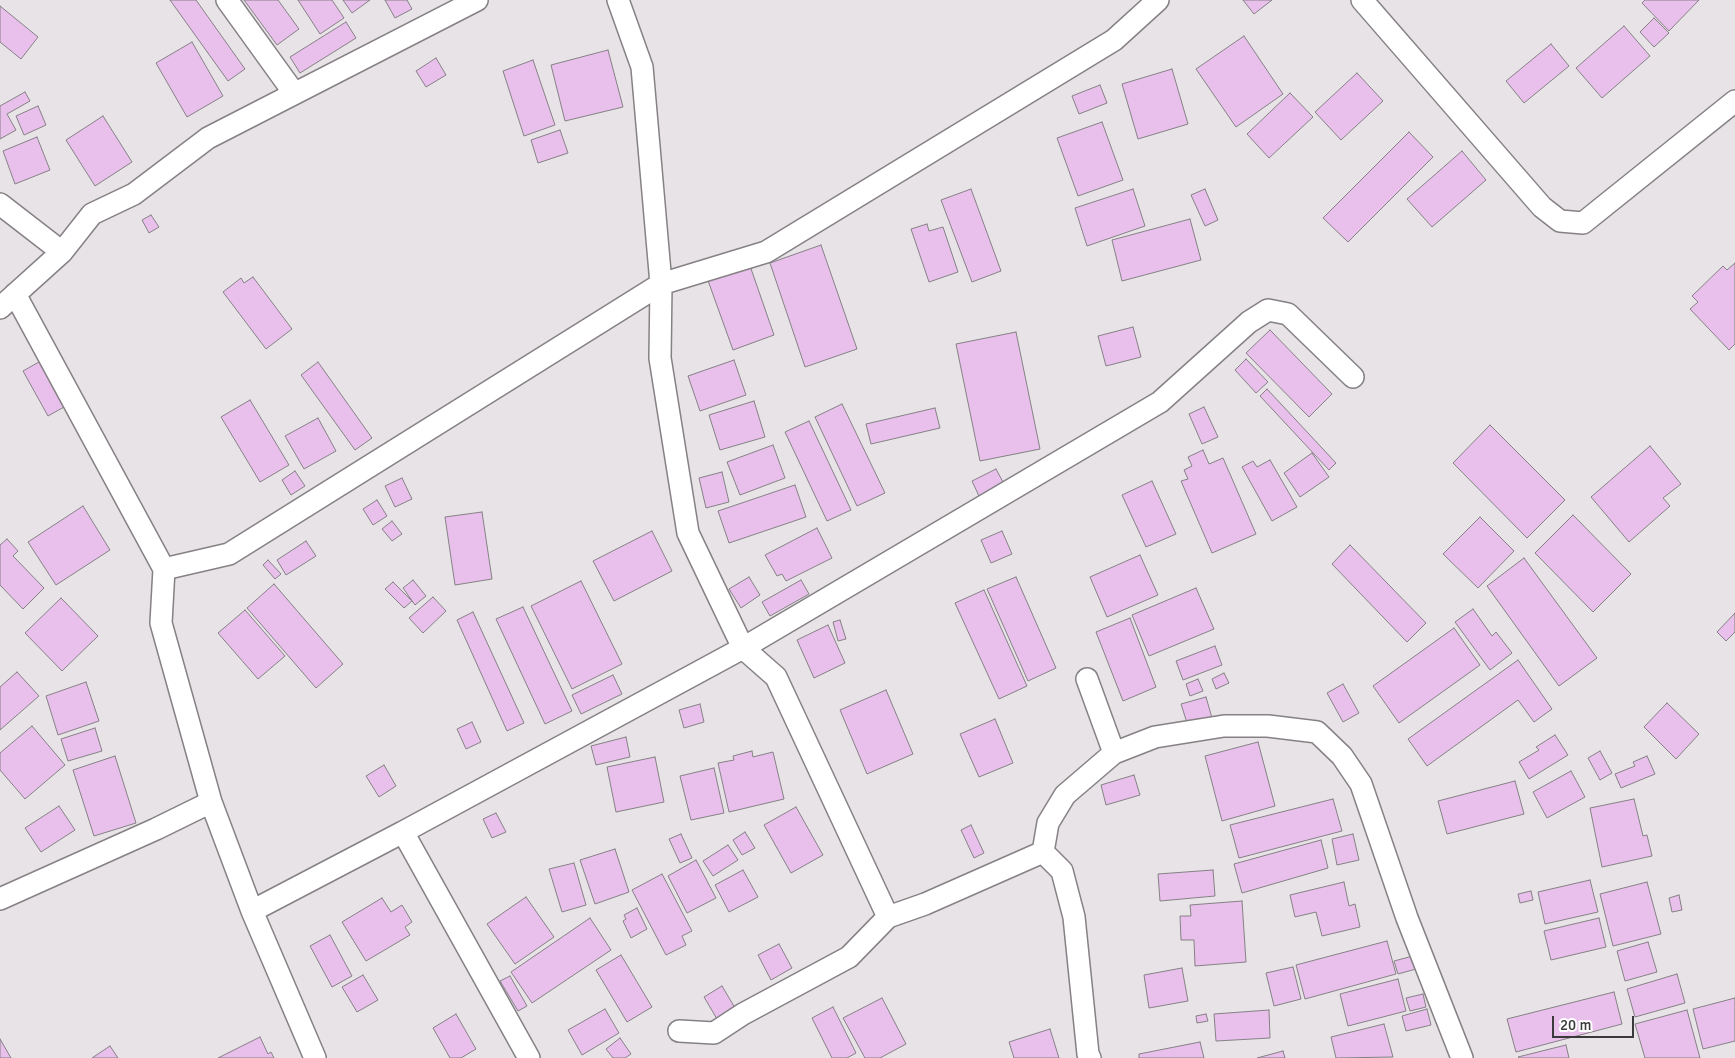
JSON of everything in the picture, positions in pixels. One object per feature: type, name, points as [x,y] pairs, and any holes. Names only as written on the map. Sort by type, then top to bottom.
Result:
[{"type":"street","points":[[227,0],[294,93]]},
{"type":"street","points":[[315,1058],[252,911],[211,802],[161,623],[164,569],[8,301],[62,252],[92,214],[134,194],[208,138],[477,0]]},
{"type":"street","points":[[618,0],[642,67],[661,284],[660,358],[688,532],[743,648],[776,677],[888,917]]},
{"type":"street","points":[[164,569],[229,554],[661,284],[766,252],[1114,40],[1158,0]]},
{"type":"street","points":[[1362,0],[1542,207],[1560,220],[1583,223],[1735,101]]},
{"type":"street","points":[[0,204],[62,252]]},
{"type":"street","points":[[252,911],[403,832],[743,648],[1160,402],[1250,322],[1268,310],[1288,314],[1353,377]]},
{"type":"street","points":[[1087,679],[1114,753]]},
{"type":"street","points":[[1043,852],[1048,823],[1065,795],[1114,753],[1155,737],[1224,726],[1268,726],[1317,732],[1342,756],[1361,784],[1407,918],[1462,1058]]},
{"type":"street","points":[[0,899],[156,829],[211,802]]},
{"type":"street","points":[[403,832],[529,1058]]},
{"type":"street","points":[[679,1031],[714,1033],[743,1014],[849,957],[888,917],[925,904],[1043,852]]},
{"type":"street","points":[[1043,852],[1062,871],[1074,917],[1088,1054],[1090,1058]]},
{"type":"building","points":[[170,0],[196,0],[245,69],[228,81]]},
{"type":"building","points":[[244,0],[278,0],[299,29],[277,45]]},
{"type":"building","points":[[298,0],[332,0],[344,18],[320,34]]},
{"type":"building","points":[[343,0],[370,0],[352,13]]},
{"type":"building","points":[[385,0],[407,0],[412,9],[395,18]]},
{"type":"building","points":[[1243,0],[1272,0],[1254,14]]},
{"type":"building","points":[[1645,0],[1699,0],[1669,31],[1642,3]]},
{"type":"building","points":[[0,6],[38,37],[21,59],[0,42]]},
{"type":"building","points":[[1654,18],[1669,33],[1654,47],[1640,32]]},
{"type":"building","points":[[346,22],[356,38],[300,73],[290,57]]},
{"type":"building","points":[[1624,26],[1650,56],[1602,98],[1576,68]]},
{"type":"building","points":[[1244,36],[1283,94],[1236,127],[1196,69]]},
{"type":"building","points":[[192,42],[223,96],[187,117],[156,63]]},
{"type":"building","points":[[1551,44],[1569,66],[1524,103],[1506,81]]},
{"type":"building","points":[[608,50],[623,107],[565,121],[551,65]]},
{"type":"building","points":[[436,58],[446,75],[426,87],[416,71]]},
{"type":"building","points":[[533,60],[555,125],[524,136],[503,71]]},
{"type":"building","points":[[1172,69],[1188,124],[1138,139],[1122,84]]},
{"type":"building","points":[[1357,73],[1383,101],[1341,140],[1315,112]]},
{"type":"building","points":[[1100,85],[1107,103],[1079,114],[1072,96]]},
{"type":"building","points":[[25,92],[30,101],[7,114],[16,130],[0,139],[0,106]]},
{"type":"building","points":[[1290,93],[1313,117],[1269,158],[1247,134]]},
{"type":"building","points":[[38,106],[46,125],[24,135],[16,116]]},
{"type":"building","points":[[103,116],[132,162],[95,186],[66,140]]},
{"type":"building","points":[[1102,122],[1123,180],[1078,196],[1057,138]]},
{"type":"building","points":[[560,130],[568,153],[538,163],[531,140]]},
{"type":"building","points":[[1409,132],[1433,157],[1348,242],[1323,218]]},
{"type":"building","points":[[37,137],[50,170],[15,184],[3,151]]},
{"type":"building","points":[[1462,151],[1486,180],[1432,227],[1407,199]]},
{"type":"building","points":[[971,189],[1001,271],[972,282],[941,200]]},
{"type":"building","points":[[1133,189],[1145,226],[1087,246],[1075,208]]},
{"type":"building","points":[[1205,189],[1218,220],[1205,226],[1191,195]]},
{"type":"building","points":[[151,215],[159,227],[149,233],[142,220]]},
{"type":"building","points":[[1190,219],[1201,260],[1122,281],[1112,240]]},
{"type":"building","points":[[927,224],[929,231],[943,227],[958,272],[929,282],[911,229]]},
{"type":"building","points":[[821,245],[857,349],[805,367],[770,263]]},
{"type":"building","points":[[748,260],[774,335],[733,350],[706,275]]},
{"type":"building","points":[[1735,263],[1735,344],[1729,350],[1690,309],[1698,302],[1692,296],[1723,266],[1727,270]]},
{"type":"building","points":[[253,277],[292,329],[266,349],[223,292],[241,278],[244,283]]},
{"type":"building","points":[[1133,327],[1141,357],[1106,366],[1098,336]]},
{"type":"building","points":[[1270,330],[1332,394],[1309,417],[1246,353]]},
{"type":"building","points":[[1016,332],[1040,449],[980,461],[956,344]]},
{"type":"building","points":[[1246,359],[1268,382],[1256,393],[1235,370]]},
{"type":"building","points":[[734,360],[746,395],[700,411],[688,376]]},
{"type":"building","points":[[39,362],[64,407],[48,416],[23,371]]},
{"type":"building","points":[[318,362],[372,438],[355,450],[301,375]]},
{"type":"building","points":[[1267,389],[1336,463],[1329,470],[1260,396]]},
{"type":"building","points":[[250,400],[289,465],[260,482],[221,417]]},
{"type":"building","points":[[754,401],[765,437],[720,450],[709,415]]},
{"type":"building","points":[[842,404],[885,493],[857,506],[815,417]]},
{"type":"building","points":[[1204,407],[1218,437],[1202,444],[1189,414]]},
{"type":"building","points":[[935,408],[940,428],[871,444],[866,424]]},
{"type":"building","points":[[318,418],[336,451],[304,469],[285,436]]},
{"type":"building","points":[[809,421],[851,510],[827,521],[785,432]]},
{"type":"building","points":[[1490,425],[1565,500],[1527,538],[1453,463]]},
{"type":"building","points":[[773,445],[785,478],[740,495],[727,462]]},
{"type":"building","points":[[1650,446],[1681,484],[1663,498],[1670,506],[1629,542],[1591,497]]},
{"type":"building","points":[[1203,450],[1209,464],[1223,458],[1256,534],[1212,553],[1181,481],[1188,479],[1184,470],[1192,466],[1188,457]]},
{"type":"building","points":[[1312,453],[1329,477],[1300,497],[1284,473]]},
{"type":"building","points":[[1270,460],[1297,507],[1272,521],[1242,467],[1253,461],[1257,467]]},
{"type":"building","points":[[996,469],[1004,484],[979,496],[972,481]]},
{"type":"building","points":[[295,471],[305,486],[291,495],[282,480]]},
{"type":"building","points":[[722,472],[729,502],[706,508],[699,478]]},
{"type":"building","points":[[402,478],[412,499],[395,507],[385,486]]},
{"type":"building","points":[[1152,481],[1176,534],[1146,547],[1122,495]]},
{"type":"building","points":[[795,485],[806,517],[729,543],[718,511]]},
{"type":"building","points":[[377,500],[387,516],[373,525],[363,509]]},
{"type":"building","points":[[83,506],[110,550],[56,585],[28,542]]},
{"type":"building","points":[[482,512],[492,579],[455,585],[445,517]]},
{"type":"building","points":[[1573,515],[1631,574],[1593,612],[1535,553]]},
{"type":"building","points":[[1480,517],[1514,551],[1478,588],[1443,554]]},
{"type":"building","points":[[392,521],[402,534],[392,541],[382,529]]},
{"type":"building","points":[[817,528],[832,558],[786,581],[782,574],[777,576],[765,555]]},
{"type":"building","points":[[652,531],[672,571],[614,601],[593,561]]},
{"type":"building","points":[[1002,531],[1012,554],[991,563],[981,540]]},
{"type":"building","points":[[7,539],[18,551],[13,556],[44,588],[23,609],[0,585],[0,545]]},
{"type":"building","points":[[306,541],[316,556],[286,575],[277,560]]},
{"type":"building","points":[[1350,545],[1426,623],[1407,642],[1332,564]]},
{"type":"building","points":[[1140,555],[1158,595],[1107,617],[1090,577]]},
{"type":"building","points":[[1524,558],[1597,658],[1559,686],[1487,586]]},
{"type":"building","points":[[268,560],[281,574],[275,579],[263,565]]},
{"type":"building","points":[[749,577],[760,595],[741,608],[729,589]]},
{"type":"building","points":[[1016,577],[1056,668],[1028,681],[987,589]]},
{"type":"building","points":[[413,580],[426,596],[415,605],[403,588]]},
{"type":"building","points":[[801,580],[809,594],[770,616],[762,602]]},
{"type":"building","points":[[581,581],[622,664],[572,689],[531,606]]},
{"type":"building","points":[[393,582],[412,601],[404,608],[385,589]]},
{"type":"building","points":[[274,584],[343,664],[316,688],[247,608]]},
{"type":"building","points":[[1196,588],[1214,629],[1149,656],[1132,615]]},
{"type":"building","points":[[984,590],[1027,686],[999,699],[955,603]]},
{"type":"building","points":[[433,597],[446,611],[423,633],[409,618]]},
{"type":"building","points":[[61,598],[98,636],[62,671],[25,633]]},
{"type":"building","points":[[523,607],[572,711],[545,724],[496,619]]},
{"type":"building","points":[[1473,609],[1492,636],[1496,632],[1512,653],[1490,670],[1455,622]]},
{"type":"building","points":[[245,610],[285,656],[258,679],[218,633]]},
{"type":"building","points":[[473,612],[524,723],[507,731],[457,620]]},
{"type":"building","points":[[1735,613],[1735,632],[1726,641],[1717,632]]},
{"type":"building","points":[[1130,618],[1156,687],[1123,701],[1096,632]]},
{"type":"building","points":[[840,620],[846,639],[838,641],[833,622]]},
{"type":"building","points":[[828,625],[845,663],[814,678],[797,640]]},
{"type":"building","points":[[1454,628],[1480,665],[1399,723],[1373,686]]},
{"type":"building","points":[[1215,646],[1222,665],[1183,680],[1176,661]]},
{"type":"building","points":[[1518,660],[1552,709],[1534,722],[1518,700],[1427,766],[1408,739]]},
{"type":"building","points":[[17,672],[39,696],[0,730],[0,687]]},
{"type":"building","points":[[1224,673],[1229,683],[1216,689],[1212,679]]},
{"type":"building","points":[[613,675],[622,694],[581,714],[572,695]]},
{"type":"building","points":[[1198,679],[1203,691],[1190,696],[1186,684]]},
{"type":"building","points":[[86,682],[99,721],[58,735],[46,696]]},
{"type":"building","points":[[1343,684],[1359,713],[1343,722],[1327,693]]},
{"type":"building","points":[[886,690],[913,754],[867,774],[840,710]]},
{"type":"building","points":[[1206,697],[1212,718],[1188,726],[1181,704]]},
{"type":"building","points":[[1667,703],[1699,734],[1676,759],[1644,727]]},
{"type":"building","points":[[700,704],[704,722],[684,728],[679,710]]},
{"type":"building","points":[[995,719],[1013,763],[979,777],[960,734]]},
{"type":"building","points":[[472,722],[481,742],[466,749],[457,729]]},
{"type":"building","points":[[32,726],[65,765],[25,799],[0,770],[0,753]]},
{"type":"building","points":[[95,728],[102,751],[68,761],[61,739]]},
{"type":"building","points":[[1555,735],[1568,755],[1529,779],[1519,762],[1539,750],[1536,747]]},
{"type":"building","points":[[626,737],[630,757],[596,765],[591,746]]},
{"type":"building","points":[[1258,742],[1275,806],[1222,821],[1205,756]]},
{"type":"building","points":[[752,751],[753,757],[773,752],[784,799],[729,812],[718,763],[734,760],[733,756]]},
{"type":"building","points":[[1600,751],[1612,773],[1600,780],[1588,758]]},
{"type":"building","points":[[115,756],[136,823],[94,836],[73,770]]},
{"type":"building","points":[[1647,756],[1655,774],[1621,788],[1615,774],[1635,766],[1633,762]]},
{"type":"building","points":[[655,757],[664,802],[616,812],[607,767]]},
{"type":"building","points":[[384,765],[396,786],[379,797],[366,776]]},
{"type":"building","points":[[714,768],[724,813],[691,820],[680,776]]},
{"type":"building","points":[[1571,771],[1585,797],[1547,818],[1533,792]]},
{"type":"building","points":[[1134,775],[1140,795],[1106,805],[1101,785]]},
{"type":"building","points":[[1515,781],[1524,814],[1447,834],[1438,801]]},
{"type":"building","points":[[1333,799],[1342,831],[1239,858],[1230,825]]},
{"type":"building","points":[[1634,799],[1643,836],[1647,835],[1652,856],[1602,867],[1590,808]]},
{"type":"building","points":[[59,806],[75,830],[41,852],[25,828]]},
{"type":"building","points":[[796,807],[823,855],[791,873],[764,825]]},
{"type":"building","points":[[496,813],[506,832],[492,838],[483,819]]},
{"type":"building","points":[[971,825],[984,853],[974,858],[961,830]]},
{"type":"building","points":[[745,832],[755,848],[742,855],[733,840]]},
{"type":"building","points":[[681,834],[692,858],[680,863],[669,839]]},
{"type":"building","points":[[1353,834],[1359,860],[1337,865],[1332,839]]},
{"type":"building","points":[[1321,840],[1328,868],[1242,893],[1234,864]]},
{"type":"building","points":[[728,845],[738,860],[713,876],[703,861]]},
{"type":"building","points":[[615,849],[629,892],[595,904],[580,860]]},
{"type":"building","points":[[696,860],[716,898],[687,913],[668,876]]},
{"type":"building","points":[[574,863],[586,905],[562,912],[549,869]]},
{"type":"building","points":[[743,870],[758,897],[729,912],[715,885]]},
{"type":"building","points":[[1213,870],[1215,896],[1160,901],[1158,874]]},
{"type":"building","points":[[662,874],[692,931],[682,936],[686,945],[666,955],[632,890]]},
{"type":"building","points":[[1590,880],[1598,912],[1545,924],[1538,892]]},
{"type":"building","points":[[1344,882],[1349,906],[1355,904],[1360,927],[1322,936],[1316,912],[1295,917],[1290,895]]},
{"type":"building","points":[[1647,882],[1661,934],[1613,946],[1600,894]]},
{"type":"building","points":[[1531,891],[1533,900],[1520,903],[1518,894]]},
{"type":"building","points":[[1679,895],[1682,910],[1672,912],[1669,898]]},
{"type":"building","points":[[526,897],[554,937],[515,964],[487,924]]},
{"type":"building","points":[[382,898],[391,912],[402,905],[412,922],[405,927],[410,935],[366,961],[342,922]]},
{"type":"building","points":[[1242,901],[1246,962],[1195,966],[1194,940],[1181,940],[1180,916],[1191,916],[1190,905]]},
{"type":"building","points":[[637,908],[647,929],[631,938],[623,921],[626,919],[624,915]]},
{"type":"building","points":[[590,918],[611,950],[532,1003],[511,972]]},
{"type":"building","points":[[1599,918],[1606,947],[1551,960],[1544,931]]},
{"type":"building","points":[[330,935],[352,976],[332,987],[310,946]]},
{"type":"building","points":[[1387,941],[1396,974],[1305,999],[1296,965]]},
{"type":"building","points":[[1648,942],[1657,972],[1625,981],[1617,951]]},
{"type":"building","points":[[779,944],[792,968],[771,980],[758,955]]},
{"type":"building","points":[[621,955],[652,1007],[627,1022],[596,970]]},
{"type":"building","points":[[1413,956],[1416,969],[1398,974],[1394,961]]},
{"type":"building","points":[[1293,967],[1301,999],[1274,1006],[1266,973]]},
{"type":"building","points":[[1182,968],[1188,1001],[1149,1008],[1144,975]]},
{"type":"building","points":[[1677,974],[1685,1003],[1635,1017],[1627,989]]},
{"type":"building","points":[[363,975],[378,1000],[357,1012],[342,987]]},
{"type":"building","points":[[510,976],[527,1006],[518,1011],[500,981]]},
{"type":"building","points":[[1398,979],[1406,1011],[1348,1026],[1340,994]]},
{"type":"building","points":[[722,986],[735,1008],[717,1019],[704,997]]},
{"type":"building","points":[[1614,992],[1622,1024],[1516,1052],[1507,1019]]},
{"type":"building","points":[[1423,994],[1426,1007],[1410,1011],[1406,998]]},
{"type":"building","points":[[882,998],[906,1044],[880,1058],[865,1058],[843,1018]]},
{"type":"building","points":[[1735,998],[1735,1041],[1703,1049],[1693,1009]]},
{"type":"building","points":[[833,1007],[856,1053],[847,1058],[832,1058],[812,1018]]},
{"type":"building","points":[[605,1009],[619,1033],[582,1055],[568,1030]]},
{"type":"building","points":[[1427,1009],[1431,1025],[1406,1031],[1402,1016]]},
{"type":"building","points":[[1269,1010],[1270,1038],[1216,1041],[1214,1014]]},
{"type":"building","points":[[1687,1010],[1700,1058],[1645,1058],[1635,1024]]},
{"type":"building","points":[[456,1014],[476,1049],[461,1058],[450,1058],[433,1028]]},
{"type":"building","points":[[1206,1014],[1208,1021],[1197,1023],[1196,1016]]},
{"type":"building","points":[[1384,1024],[1393,1057],[1336,1058],[1331,1037]]},
{"type":"building","points":[[1050,1029],[1059,1058],[1014,1058],[1009,1042]]},
{"type":"building","points":[[260,1037],[268,1054],[271,1052],[274,1058],[218,1058]]},
{"type":"building","points":[[620,1038],[631,1054],[625,1058],[613,1058],[606,1049]]},
{"type":"building","points":[[0,1039],[11,1058],[0,1058]]},
{"type":"building","points":[[1200,1042],[1204,1058],[1139,1058],[1139,1054]]},
{"type":"building","points":[[1566,1045],[1569,1058],[1518,1057]]},
{"type":"building","points":[[110,1046],[118,1058],[92,1058]]},
{"type":"building","points":[[1283,1051],[1285,1058],[1257,1058]]}]
